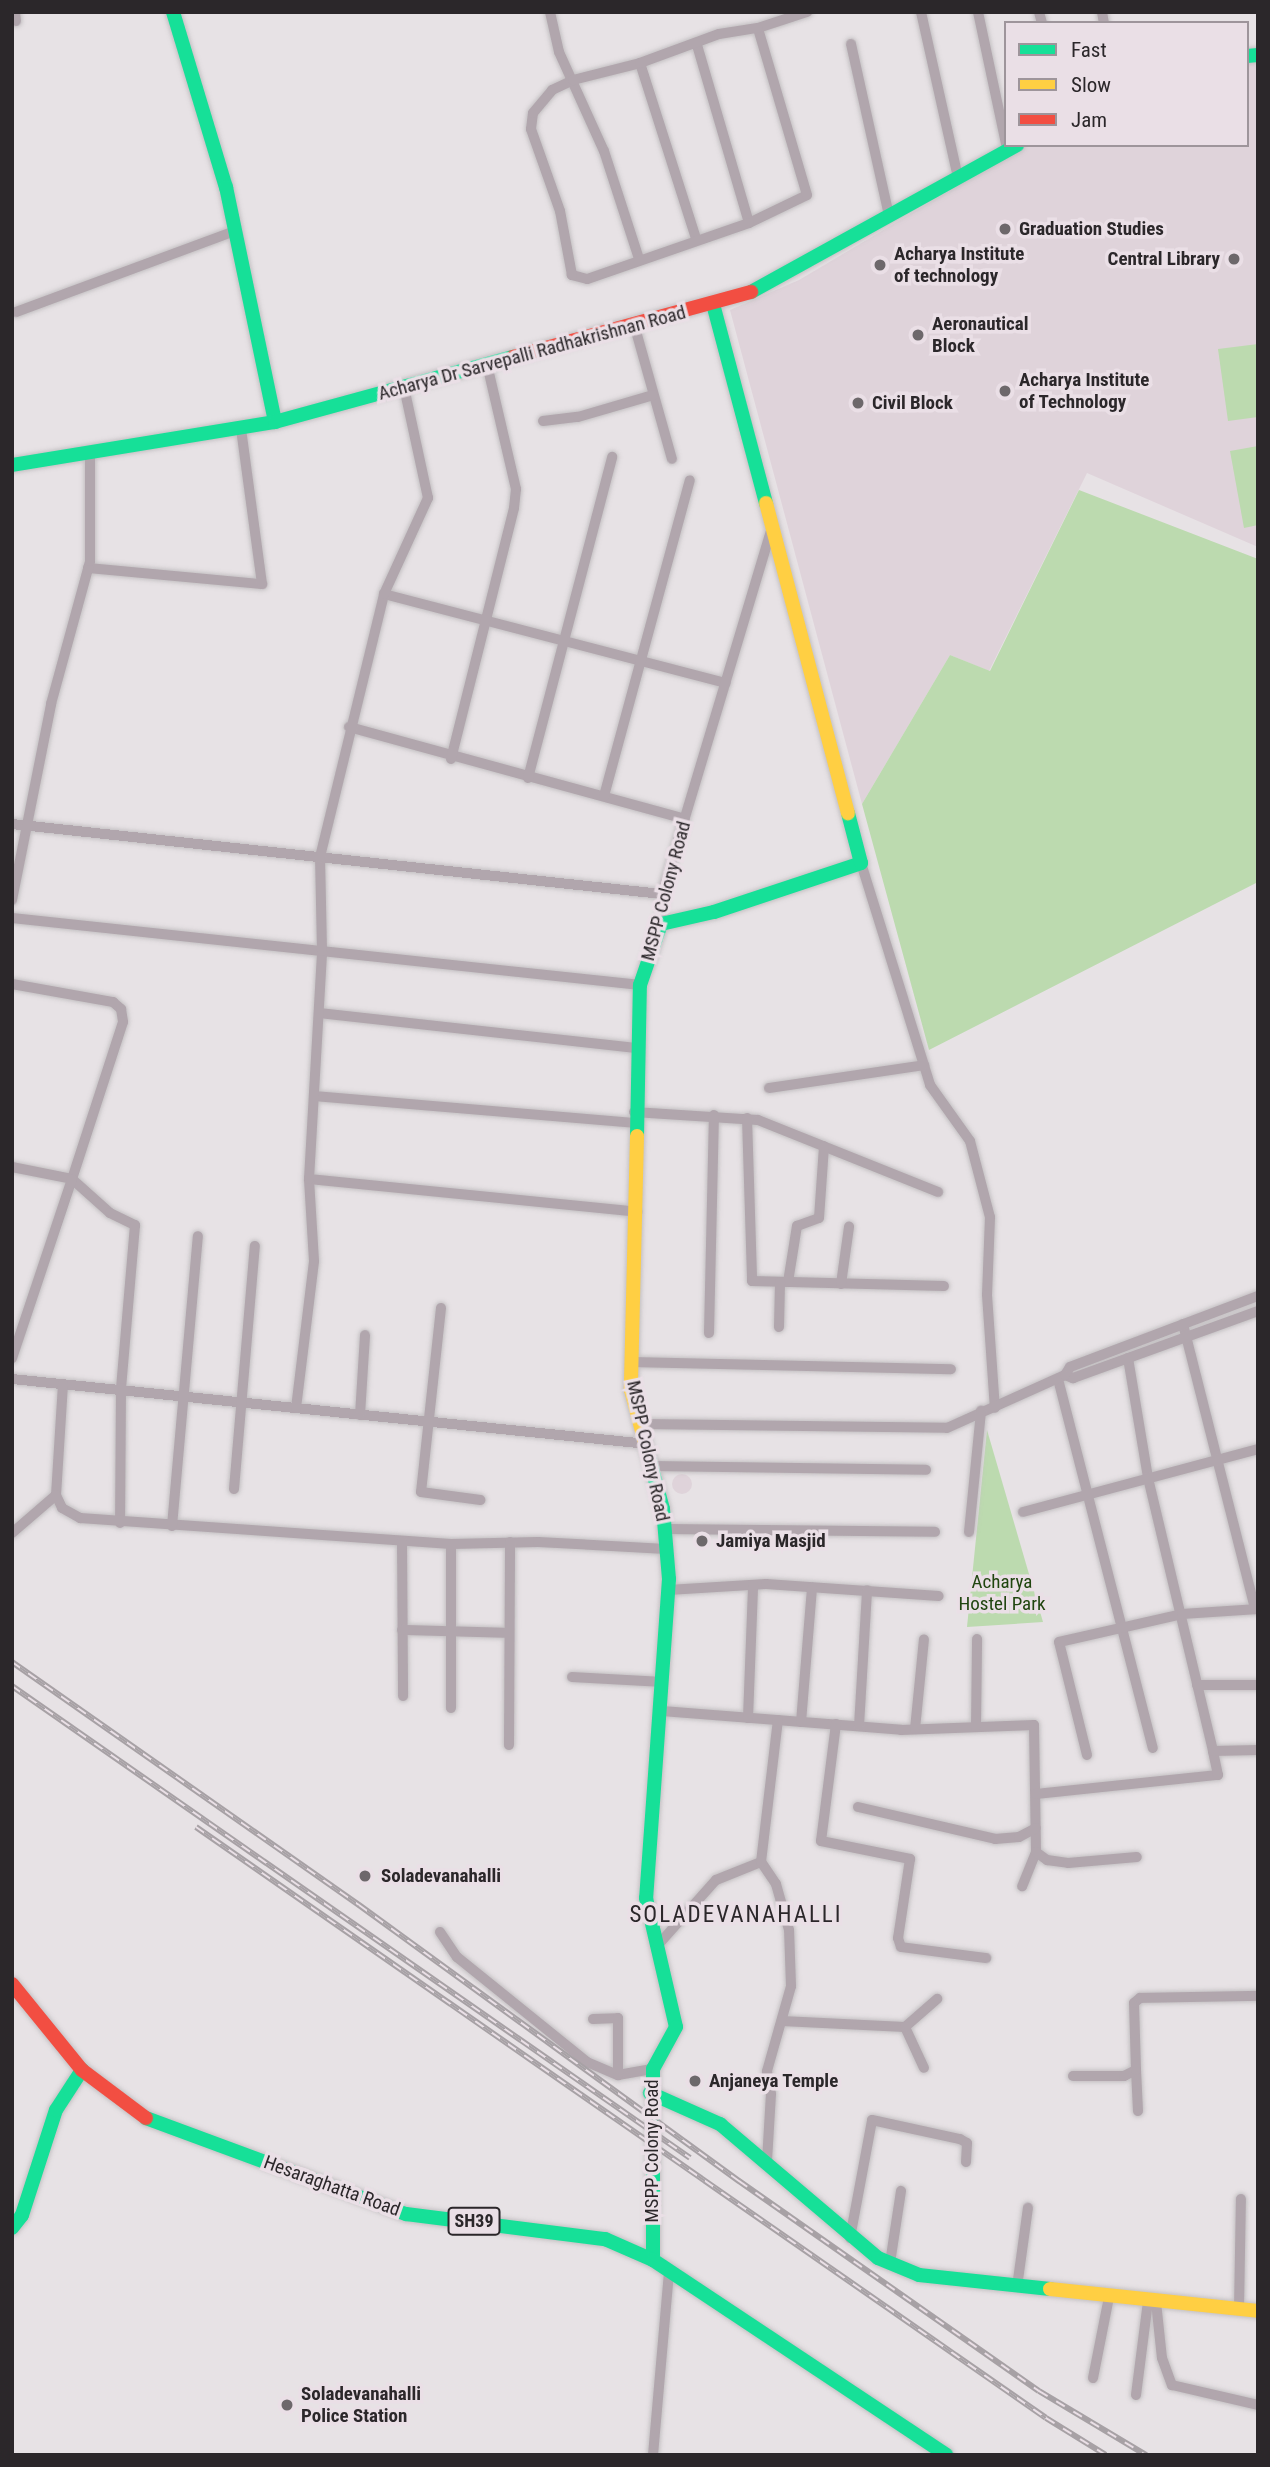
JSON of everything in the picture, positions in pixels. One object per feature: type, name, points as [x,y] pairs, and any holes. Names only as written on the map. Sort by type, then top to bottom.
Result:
[{"type":"street","points":[[173,12],[235,232],[275,422]]},
{"type":"street","points":[[550,12],[559,52],[604,151],[639,259]]},
{"type":"street","points":[[758,28],[807,195],[749,223],[696,238],[587,279],[572,275],[560,211],[531,128],[533,113],[552,90],[573,80],[640,64],[697,45],[719,34],[758,28],[807,12]]},
{"type":"street","points":[[921,12],[958,178]]},
{"type":"street","points":[[978,12],[1004,124]]},
{"type":"street","points":[[851,44],[889,215]]},
{"type":"street","points":[[697,45],[749,223]]},
{"type":"street","points":[[640,64],[696,238]]},
{"type":"street","name":"Acharya Dr Sarvepalli Radhakrishnan Road","points":[[12,465],[275,422],[750,293],[958,178],[1007,147]]},
{"type":"street","points":[[16,312],[235,232]]},
{"type":"street","points":[[713,304],[861,863],[930,1085],[970,1140],[990,1217],[987,1295],[995,1408]]},
{"type":"street","points":[[634,324],[671,459]]},
{"type":"street","points":[[451,758],[516,489],[487,364]]},
{"type":"street","points":[[296,1408],[314,1261],[309,1179],[322,951],[320,857],[349,727],[384,594],[428,498],[404,387]]},
{"type":"street","points":[[543,421],[579,417],[653,395]]},
{"type":"street","points":[[88,568],[262,584],[241,428]]},
{"type":"street","points":[[12,900],[51,704],[88,568],[90,452]]},
{"type":"street","points":[[527,779],[612,457]]},
{"type":"street","points":[[604,796],[690,480]]},
{"type":"street","name":"MSPP Colony Road","points":[[653,2260],[650,2093],[653,2068],[663,2058],[676,2027],[646,1898],[648,1837],[659,1778],[668,1590],[665,1529],[647,1444],[631,1390],[637,1212],[634,1118],[640,985],[661,924],[662,894],[773,524]]},
{"type":"street","points":[[384,594],[566,638],[726,683]]},
{"type":"street","points":[[349,727],[527,779],[604,796],[685,819]]},
{"type":"street","points":[[12,824],[662,894]]},
{"type":"street","points":[[661,924],[714,912],[861,863]]},
{"type":"street","points":[[12,918],[640,985]]},
{"type":"street","points":[[12,984],[113,1002],[121,1009],[123,1022],[12,1358]]},
{"type":"street","points":[[319,1013],[636,1048]]},
{"type":"street","points":[[769,1088],[924,1065]]},
{"type":"street","points":[[314,1096],[634,1118],[714,1115],[747,1118],[938,1192]]},
{"type":"street","points":[[709,1334],[714,1115]]},
{"type":"street","points":[[747,1118],[752,1282],[944,1286]]},
{"type":"street","points":[[779,1327],[784,1282],[797,1226],[819,1218],[824,1146]]},
{"type":"street","points":[[12,1167],[72,1179],[110,1213],[135,1225],[121,1388],[120,1523]]},
{"type":"street","points":[[309,1179],[637,1212]]},
{"type":"street","points":[[841,1284],[849,1227]]},
{"type":"street","points":[[172,1526],[198,1236]]},
{"type":"street","points":[[234,1489],[255,1246]]},
{"type":"street","points":[[641,1424],[947,1428],[1061,1377],[1070,1367],[1258,1296]]},
{"type":"street","points":[[441,1308],[421,1492],[480,1500]]},
{"type":"street","points":[[1061,1377],[1073,1378],[1258,1311]]},
{"type":"street","points":[[1087,1755],[1059,1642],[1182,1615],[1256,1609],[1184,1324]]},
{"type":"street","points":[[360,1415],[365,1335]]},
{"type":"street","points":[[1036,1794],[1218,1775],[1148,1478],[1128,1358]]},
{"type":"street","points":[[631,1362],[951,1369]]},
{"type":"street","points":[[1061,1377],[1087,1493],[1153,1748]]},
{"type":"street","points":[[13,1380],[121,1388],[647,1444]]},
{"type":"street","points":[[64,1384],[56,1495],[62,1508],[80,1518],[120,1523],[451,1544],[510,1542],[666,1549]]},
{"type":"street","points":[[969,1532],[981,1411]]},
{"type":"street","points":[[1023,1512],[1258,1449]]},
{"type":"street","points":[[650,1466],[926,1469]]},
{"type":"street","points":[[12,1533],[56,1495]]},
{"type":"street","points":[[665,1529],[935,1532]]},
{"type":"street","points":[[402,1541],[402,1696]]},
{"type":"street","points":[[509,1745],[510,1542]]},
{"type":"street","points":[[451,1544],[451,1708]]},
{"type":"street","points":[[668,1590],[753,1585],[939,1596]]},
{"type":"street","points":[[748,1718],[753,1585]]},
{"type":"street","points":[[801,1722],[813,1587]]},
{"type":"street","points":[[859,1726],[867,1590]]},
{"type":"street","points":[[402,1630],[508,1633]]},
{"type":"street","points":[[915,1729],[924,1639]]},
{"type":"street","points":[[976,1727],[977,1639]]},
{"type":"street","points":[[572,1677],[663,1682]]},
{"type":"street","points":[[1198,1685],[1258,1685]]},
{"type":"street","points":[[662,1711],[915,1729],[1034,1724],[1036,1852],[1022,1886]]},
{"type":"street","points":[[767,2161],[771,2094],[767,2071],[791,1986],[789,1930],[776,1884],[761,1862],[778,1720]]},
{"type":"street","points":[[836,1724],[821,1841],[910,1859],[898,1938],[901,1947],[986,1958]]},
{"type":"street","points":[[1213,1751],[1258,1750]]},
{"type":"street","points":[[858,1807],[995,1839],[1019,1837],[1036,1828]]},
{"type":"street","points":[[1036,1852],[1047,1860],[1068,1863],[1137,1857]]},
{"type":"street","points":[[658,1945],[716,1880],[761,1862]]},
{"type":"street","points":[[440,1932],[457,1957],[587,2062],[618,2075],[653,2068]]},
{"type":"street","name":"Hesaraghatta Road","points":[[12,1984],[82,2070],[139,2115],[406,2214],[605,2239],[653,2260],[946,2455]]},
{"type":"street","points":[[1138,2111],[1134,2003],[1140,1998],[1258,1996]]},
{"type":"street","points":[[782,2021],[905,2027],[937,1999]]},
{"type":"street","points":[[593,2019],[618,2018],[618,2075]]},
{"type":"street","points":[[905,2027],[924,2068]]},
{"type":"street","points":[[12,2228],[22,2215],[56,2110],[82,2070]]},
{"type":"street","points":[[1073,2076],[1124,2076],[1136,2070]]},
{"type":"street","points":[[650,2093],[720,2124],[767,2161],[850,2238],[890,2263],[919,2275],[1258,2311]]},
{"type":"street","points":[[850,2238],[872,2120],[960,2139],[967,2143],[966,2162]]},
{"type":"street","points":[[890,2263],[901,2191]]},
{"type":"street","points":[[1239,2309],[1241,2199]]},
{"type":"street","points":[[1017,2287],[1028,2208]]},
{"type":"street","points":[[653,2455],[669,2271]]},
{"type":"street","points":[[1093,2378],[1109,2297]]},
{"type":"street","points":[[1136,2395],[1152,2301]]},
{"type":"street","points":[[1152,2301],[1162,2358],[1172,2385],[1258,2405]]},
{"type":"shaded area","name":"Acharya Institute of Technology","points":[[1258,58],[1258,547],[1087,473],[989,671],[950,655],[862,804],[730,310],[799,280],[1024,147],[1249,147],[1249,59]]},
{"type":"shaded area","points":[[682,1474],[689,1477],[692,1484],[689,1491],[682,1494],[675,1491],[672,1484],[675,1477]]},
{"type":"green space","points":[[1258,344],[1258,417],[1228,421],[1218,349]]},
{"type":"green space","points":[[1258,446],[1258,525],[1244,528],[1230,451]]},
{"type":"green space","points":[[1079,490],[1258,559],[1258,882],[929,1050],[862,804],[950,655],[990,671]]},
{"type":"green space","name":"Acharya Hostel Park","points":[[987,1430],[1043,1622],[967,1627]]},
{"type":"railway","points":[[12,1662],[359,1905],[739,2181],[1039,2391],[1146,2455]]},
{"type":"railway","points":[[12,1686],[690,2158]]},
{"type":"railway","points":[[196,1827],[1046,2418],[1106,2455]]},
{"type":"traffic: fast","points":[[173,12],[226,187],[275,422]]},
{"type":"traffic: fast","points":[[1249,56],[1258,55]]},
{"type":"traffic: fast","points":[[751,292],[1013,147]]},
{"type":"traffic: fast","points":[[713,304],[766,503]]},
{"type":"traffic: fast","points":[[12,465],[275,422],[513,357]]},
{"type":"traffic: fast","points":[[637,1136],[640,985],[661,924],[714,912],[861,863],[848,813]]},
{"type":"traffic: fast","points":[[648,1454],[663,1509],[669,1579],[646,1898],[676,2027],[653,2069],[653,2260]]},
{"type":"traffic: fast","points":[[12,2228],[22,2215],[56,2110],[82,2070]]},
{"type":"traffic: fast","points":[[650,2093],[720,2124],[878,2258],[919,2275],[1050,2289]]},
{"type":"traffic: fast","points":[[146,2118],[406,2214],[605,2239],[653,2260],[946,2455]]},
{"type":"traffic: slow","points":[[766,503],[848,813]]},
{"type":"traffic: slow","points":[[637,1136],[631,1390],[648,1454]]},
{"type":"traffic: slow","points":[[1050,2289],[1258,2311]]},
{"type":"traffic: jam","points":[[513,357],[751,292]]},
{"type":"traffic: jam","points":[[12,1984],[82,2070],[146,2118]]},
{"type":"place","name":"Graduation Studies","points":[[1005,229]]},
{"type":"place","name":"Central Library","points":[[1234,259]]},
{"type":"place","name":"Acharya Institute of technology","points":[[880,265]]},
{"type":"place","name":"Aeronautical Block","points":[[918,335]]},
{"type":"place","name":"Acharya Institute of Technology","points":[[1005,391]]},
{"type":"place","name":"Civil Block","points":[[858,403]]},
{"type":"place","name":"Jamiya Masjid","points":[[702,1541]]},
{"type":"place","name":"Soladevanahalli","points":[[365,1876]]},
{"type":"place","name":"Anjaneya Temple","points":[[695,2081]]},
{"type":"place","name":"Soladevanahalli Police Station","points":[[287,2405]]},
{"type":"district","name":"SOLADEVANAHALLI","points":[[736,1915]]}]
